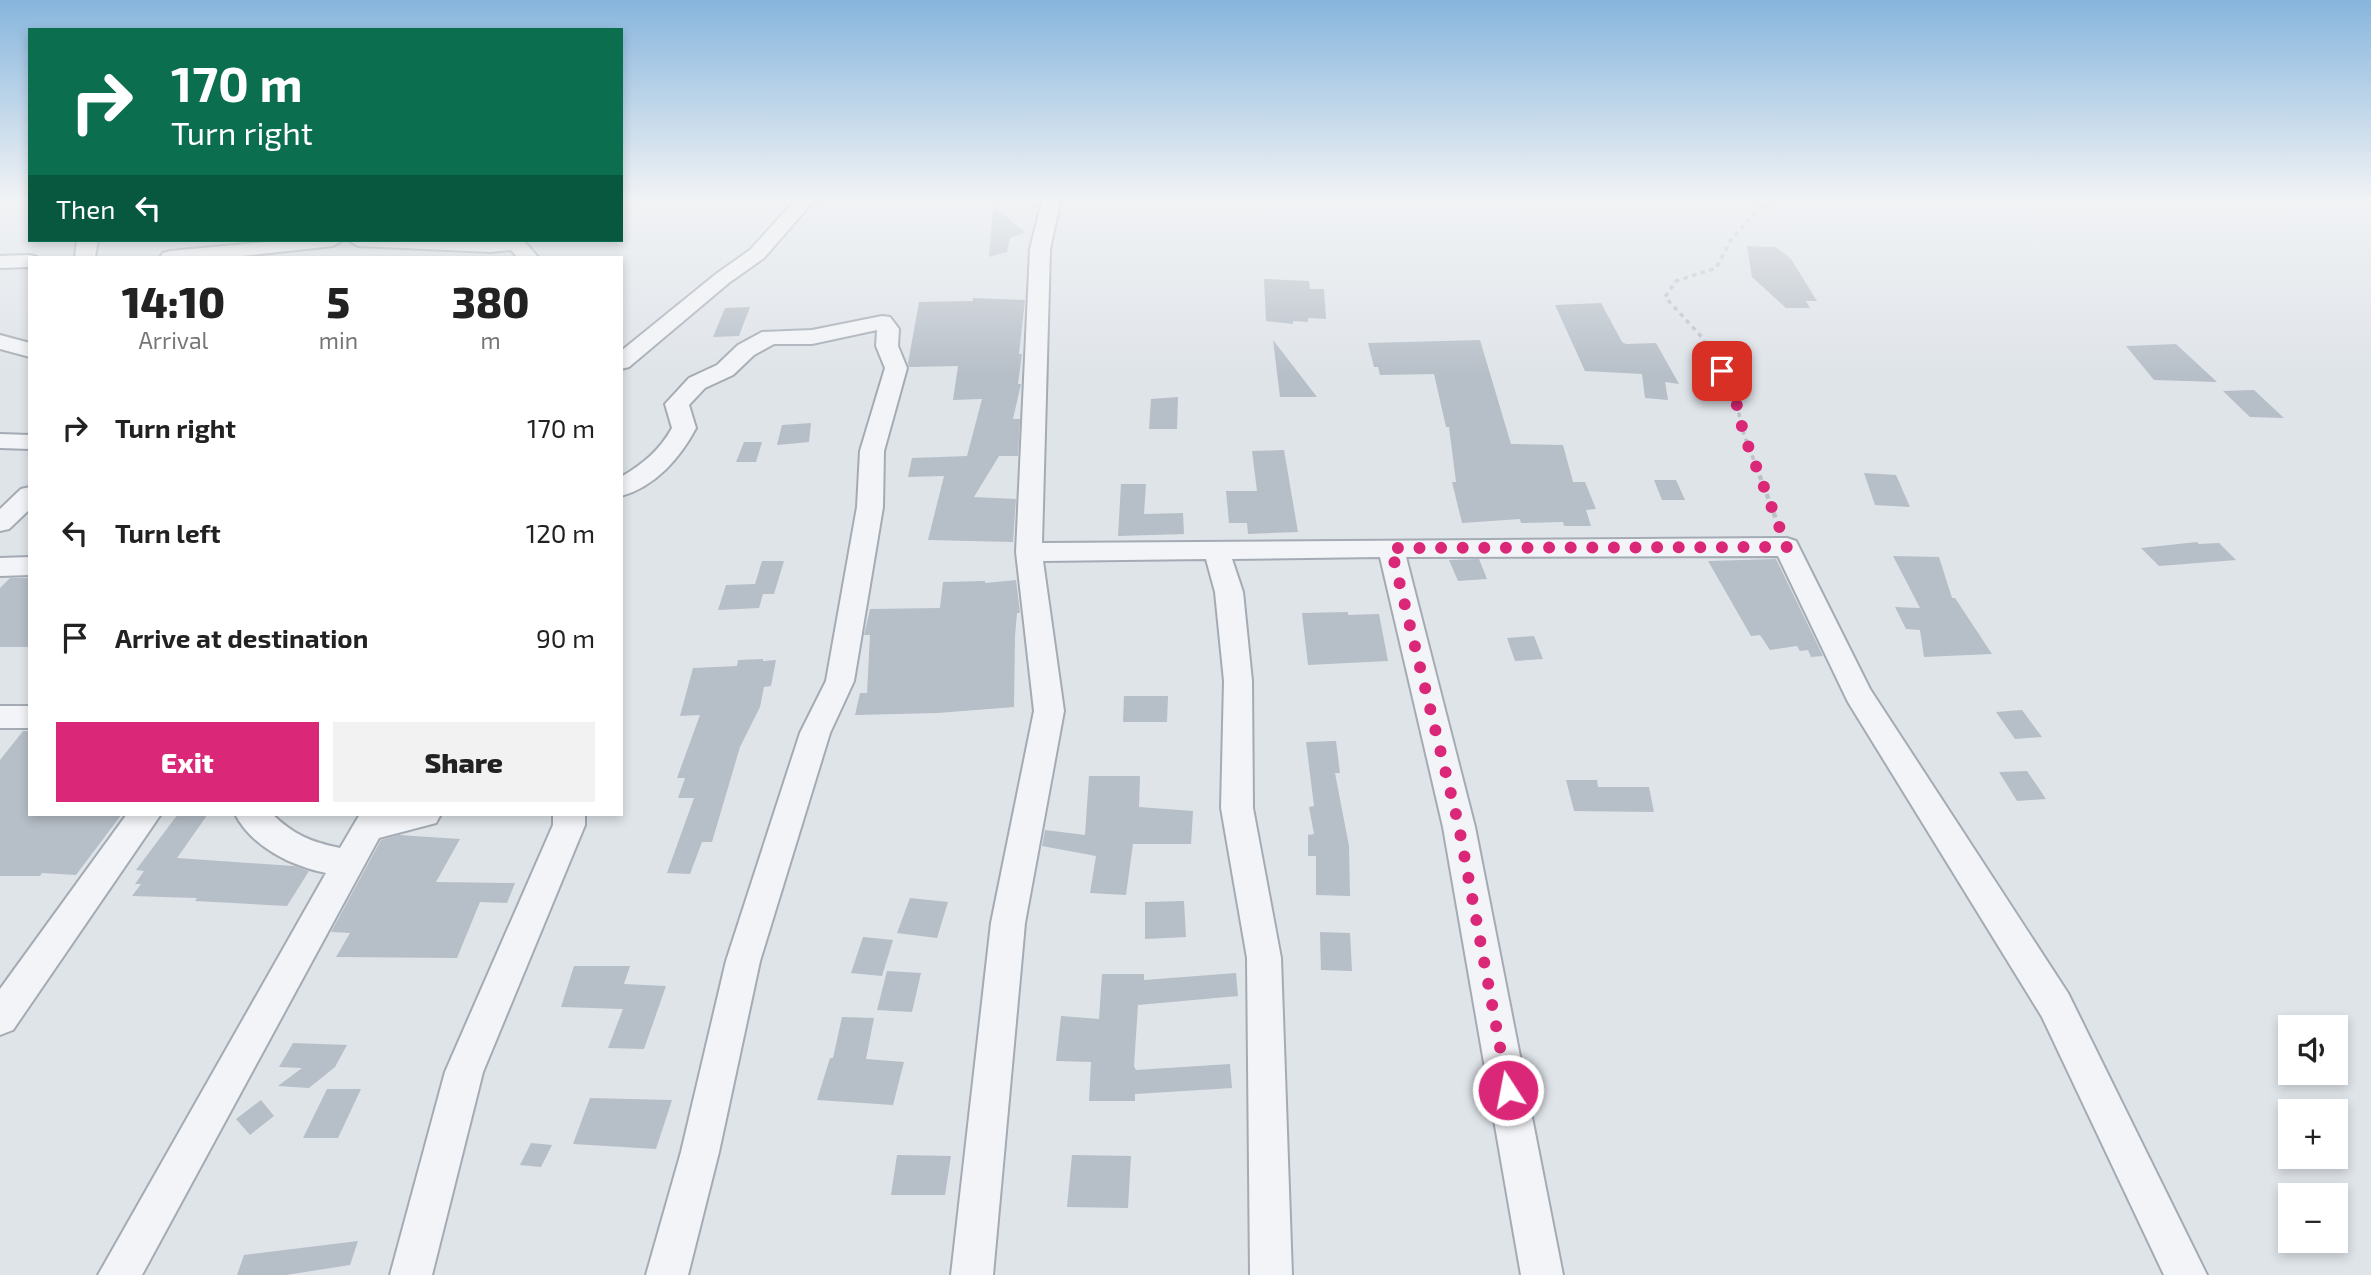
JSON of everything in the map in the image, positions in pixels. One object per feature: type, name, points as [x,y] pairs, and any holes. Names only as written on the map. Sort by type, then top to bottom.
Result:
[{"type":"street","points":[[623,360],[752,258]]},
{"type":"street","points":[[972,1275],[1008,923],[1049,711],[1029,552],[1040,258]]},
{"type":"street","points":[[0,262],[28,261]]},
{"type":"street","points":[[623,487],[656,468],[674,446],[684,428],[677,404],[680,399],[697,383],[724,370],[746,350],[770,337],[812,337],[882,321],[888,329],[887,346],[896,368],[872,451],[870,507],[840,681],[815,733],[743,961],[699,1152],[667,1275]]},
{"type":"street","points":[[0,342],[28,350]]},
{"type":"street","points":[[0,442],[28,442]]},
{"type":"street","points":[[0,523],[28,497]]},
{"type":"street","points":[[1029,552],[1787,547],[1858,694],[2055,1005],[2186,1275]]},
{"type":"street","points":[[1391,548],[1459,827],[1542,1275]]},
{"type":"street","points":[[1216,550],[1229,592],[1238,681],[1237,808],[1264,958],[1271,1275]]},
{"type":"street","points":[[0,566],[28,566]]},
{"type":"street","points":[[0,717],[28,717]]},
{"type":"street","points":[[0,1018],[144,816]]},
{"type":"street","points":[[253,816],[273,835],[305,855],[348,863]]},
{"type":"street","points":[[119,1275],[373,820],[408,816]]},
{"type":"street","points":[[411,1275],[464,1072],[569,825],[569,816]]},
{"type":"path","points":[[1722,258],[1716,268],[1676,281],[1665,298],[1700,335],[1733,389],[1744,435],[1787,547]]},
{"type":"building","points":[[1749,258],[1789,258],[1817,301],[1806,301],[1810,308],[1786,308],[1752,277]]},
{"type":"building","points":[[1264,279],[1309,281],[1310,289],[1324,289],[1326,319],[1308,318],[1308,322],[1293,321],[1293,324],[1266,321]]},
{"type":"building","points":[[973,298],[1025,300],[1019,354],[1022,354],[1018,384],[1021,384],[1013,419],[1020,419],[1018,456],[999,456],[974,497],[1016,499],[1013,542],[928,540],[944,476],[908,477],[912,458],[967,456],[982,399],[953,400],[958,366],[909,367],[919,302],[973,301]]},
{"type":"building","points":[[1601,303],[1622,342],[1656,343],[1679,384],[1665,382],[1668,400],[1645,398],[1642,374],[1585,371],[1555,305]]},
{"type":"building","points":[[750,307],[739,336],[713,337],[725,308]]},
{"type":"building","points":[[1273,340],[1317,397],[1280,397]]},
{"type":"building","points":[[1480,340],[1511,444],[1563,445],[1573,482],[1585,482],[1596,509],[1586,510],[1591,526],[1564,526],[1563,522],[1521,523],[1520,519],[1462,523],[1452,482],[1456,482],[1449,427],[1446,427],[1434,374],[1380,375],[1378,367],[1374,367],[1368,343]]},
{"type":"building","points":[[2176,344],[2217,382],[2154,380],[2126,346]]},
{"type":"building","points":[[2254,390],[2284,418],[2250,417],[2223,391]]},
{"type":"building","points":[[1178,397],[1177,429],[1149,429],[1151,399]]},
{"type":"building","points":[[811,423],[809,442],[777,445],[782,425]]},
{"type":"building","points":[[744,442],[762,442],[756,462],[736,462]]},
{"type":"building","points":[[1284,450],[1298,532],[1248,534],[1247,523],[1229,523],[1226,491],[1257,491],[1252,451]]},
{"type":"building","points":[[1864,473],[1896,475],[1910,507],[1875,505]]},
{"type":"building","points":[[1654,480],[1676,480],[1685,500],[1662,500]]},
{"type":"building","points":[[1121,484],[1146,484],[1144,514],[1183,513],[1184,534],[1118,536]]},
{"type":"building","points":[[2197,542],[2219,543],[2236,560],[2159,566],[2141,548]]},
{"type":"building","points":[[1893,556],[1939,557],[1952,598],[1955,598],[1992,654],[1924,657],[1920,630],[1906,629],[1895,607],[1920,608]]},
{"type":"building","points":[[1479,559],[1487,579],[1458,581],[1449,560]]},
{"type":"building","points":[[1776,559],[1823,656],[1811,657],[1808,650],[1800,651],[1797,646],[1770,650],[1760,635],[1751,636],[1708,561]]},
{"type":"building","points":[[762,561],[784,561],[774,594],[763,594],[759,608],[718,610],[726,585],[755,584]]},
{"type":"building","points":[[10,578],[28,578],[28,647],[0,647],[0,588]]},
{"type":"building","points":[[1016,580],[1020,613],[1017,613],[1015,636],[1014,707],[938,713],[855,715],[860,693],[867,693],[870,635],[864,635],[870,609],[940,608],[943,582],[985,583]]},
{"type":"building","points":[[1348,612],[1348,615],[1379,614],[1388,661],[1308,665],[1302,613]]},
{"type":"building","points":[[1534,636],[1543,659],[1515,661],[1507,638]]},
{"type":"building","points":[[738,660],[776,660],[771,686],[764,687],[760,707],[740,747],[712,842],[702,842],[690,874],[667,873],[694,798],[678,798],[685,778],[677,778],[700,715],[680,716],[693,668],[737,666]]},
{"type":"building","points":[[1124,696],[1168,696],[1167,722],[1123,722]]},
{"type":"building","points":[[2022,710],[2042,737],[2015,739],[1996,712]]},
{"type":"building","points":[[23,731],[28,731],[28,816],[120,816],[76,875],[42,873],[40,876],[0,876],[0,760]]},
{"type":"building","points":[[1336,741],[1340,773],[1335,773],[1349,846],[1350,896],[1316,895],[1316,856],[1308,856],[1308,835],[1314,834],[1309,807],[1314,806],[1306,742]]},
{"type":"building","points":[[2027,771],[2046,799],[2017,801],[1999,772]]},
{"type":"building","points":[[1089,776],[1140,776],[1139,807],[1193,811],[1191,844],[1133,844],[1126,895],[1090,893],[1096,856],[1042,846],[1045,830],[1085,835]]},
{"type":"building","points":[[1566,780],[1597,780],[1598,787],[1649,787],[1654,812],[1574,811]]},
{"type":"building","points":[[176,816],[207,816],[177,858],[294,866],[309,871],[287,906],[195,901],[197,898],[132,896],[141,884],[135,884],[144,871],[136,870]]},
{"type":"building","points":[[399,835],[460,839],[436,882],[515,883],[507,903],[480,902],[457,958],[336,957],[350,933],[331,932],[381,840]]},
{"type":"building","points":[[910,898],[948,902],[937,938],[897,933]]},
{"type":"building","points":[[1184,901],[1186,937],[1145,939],[1145,902]]},
{"type":"building","points":[[1320,932],[1350,933],[1352,971],[1321,970]]},
{"type":"building","points":[[863,937],[893,940],[882,976],[851,973]]},
{"type":"building","points":[[574,966],[630,966],[624,984],[666,986],[644,1049],[608,1048],[623,1009],[561,1007]]},
{"type":"building","points":[[887,971],[921,973],[912,1012],[877,1010]]},
{"type":"building","points":[[1236,973],[1238,996],[1138,1005],[1134,1066],[1136,1070],[1230,1064],[1232,1088],[1135,1094],[1135,1101],[1089,1101],[1091,1062],[1056,1061],[1061,1016],[1099,1019],[1102,974],[1144,974],[1144,980]]},
{"type":"building","points":[[842,1017],[874,1018],[866,1059],[904,1062],[893,1105],[817,1100],[830,1058],[833,1058]]},
{"type":"building","points":[[293,1043],[347,1045],[335,1067],[309,1088],[278,1086],[302,1068],[279,1067]]},
{"type":"building","points":[[327,1089],[361,1089],[338,1138],[303,1138]]},
{"type":"building","points":[[590,1098],[672,1100],[656,1149],[573,1144]]},
{"type":"building","points":[[261,1100],[274,1116],[250,1135],[236,1119]]},
{"type":"building","points":[[531,1143],[552,1145],[541,1167],[520,1165]]},
{"type":"building","points":[[897,1155],[951,1156],[945,1195],[891,1195]]},
{"type":"building","points":[[1072,1155],[1131,1156],[1128,1208],[1067,1207]]},
{"type":"building","points":[[358,1241],[350,1265],[286,1275],[237,1275],[244,1255]]},
{"type":"route","points":[[1508,1090],[1459,827],[1391,548],[1787,547],[1744,435],[1733,389],[1722,371]]}]
